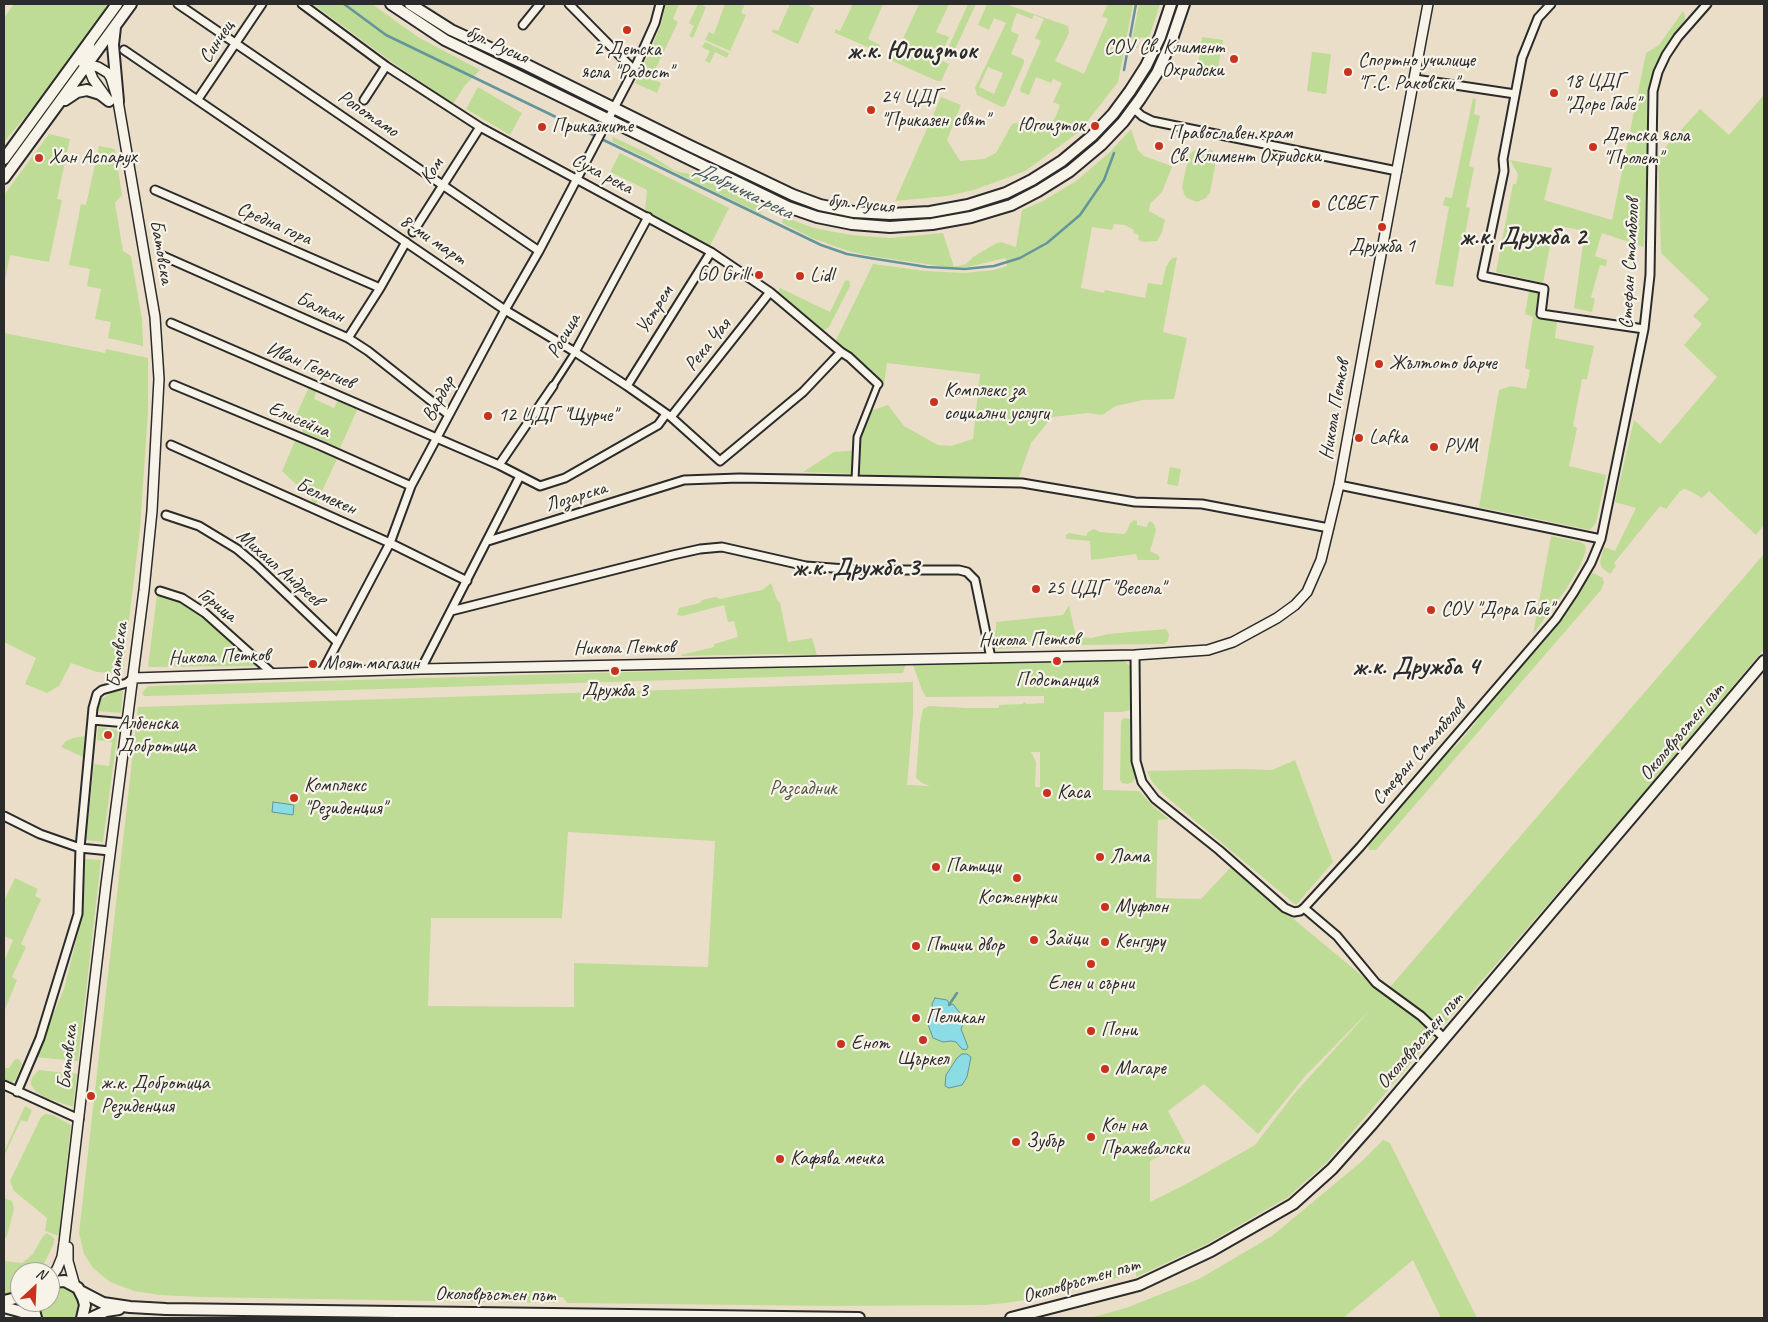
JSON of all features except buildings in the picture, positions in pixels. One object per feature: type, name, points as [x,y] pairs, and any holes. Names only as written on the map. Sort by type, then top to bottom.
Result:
[{"type":"main road","points":[[4,159],[117,4]]},
{"type":"main road","points":[[4,178],[131,4]]},
{"type":"main road","name":"бул. Русия","points":[[391,4],[445,40],[606,123],[788,207],[817,217],[890,227],[932,224],[971,217],[1011,205],[1070,171],[1101,145],[1133,108],[1157,72],[1171,42],[1184,4]]},
{"type":"main road","name":"бул. Русия","points":[[410,4],[451,30],[793,195],[820,205],[854,212],[890,214],[930,212],[968,205],[1006,193],[1032,180],[1062,161],[1092,136],[1113,114],[1146,66],[1160,37],[1171,4]]},
{"type":"main road","points":[[56,107],[72,94],[82,91],[94,91],[114,101],[113,45],[116,24]]},
{"type":"main road","name":"Околовръстен път","points":[[1011,1318],[1140,1285],[1211,1251],[1293,1204],[1332,1169],[1445,1039],[1764,661]]},
{"type":"main road","name":"Околовръстен път","points":[[60,1280],[102,1303],[130,1307],[859,1318]]},
{"type":"main road","points":[[78,1289],[85,1305],[82,1318]]},
{"type":"main road","points":[[4,1307],[35,1318]]},
{"type":"main road","name":"Околовръстен път","points":[[91,1318],[106,1311],[130,1307]]},
{"type":"street","name":"Ропотамо","points":[[178,4],[539,252]]},
{"type":"street","name":"Синчец","points":[[198,99],[262,4]]},
{"type":"street","name":"Суха река","points":[[302,4],[386,66],[480,127],[712,252],[770,292],[849,357],[878,384]]},
{"type":"street","points":[[523,25],[540,4]]},
{"type":"street","points":[[568,4],[634,70]]},
{"type":"street","points":[[606,123],[634,70],[655,23],[660,4]]},
{"type":"street","name":"Никола Петков","points":[[133,678],[421,669],[1136,656],[1208,650],[1233,642],[1277,618],[1296,605],[1307,592],[1321,560],[1339,485],[1428,4]]},
{"type":"street","points":[[1551,4],[1538,18],[1522,58],[1503,159],[1504,171],[1482,276],[1544,289],[1540,314],[1644,329]]},
{"type":"street","name":"Стефан Стамболов","points":[[1304,908],[1360,847],[1556,619],[1591,563],[1601,539],[1644,329],[1650,275],[1654,91],[1658,72],[1666,55],[1688,25],[1707,4]]},
{"type":"street","points":[[90,41],[87,64],[93,79],[114,101]]},
{"type":"street","name":"8-ми март","points":[[124,50],[505,310],[627,386],[668,416],[720,461],[803,392],[841,352]]},
{"type":"street","name":"Батовска","points":[[60,1262],[68,1214],[110,851],[136,655],[152,511],[159,379],[155,317],[121,128],[114,101],[113,85],[108,73],[98,67],[75,61]]},
{"type":"street","points":[[364,100],[386,66]]},
{"type":"street","points":[[1415,79],[1515,94]]},
{"type":"street","points":[[1133,108],[1142,116],[1152,121],[1397,171]]},
{"type":"street","name":"Вардар","points":[[322,672],[390,543],[411,486],[505,310],[539,252],[606,123]]},
{"type":"street","name":"Ком","points":[[413,232],[480,127]]},
{"type":"street","name":"Средна гора","points":[[156,190],[380,288]]},
{"type":"street","name":"Росица","points":[[498,465],[575,352],[648,217]]},
{"type":"street","points":[[348,338],[380,288],[406,242]]},
{"type":"street","name":"Устрем","points":[[627,386],[712,252]]},
{"type":"street","name":"Балкан","points":[[163,256],[348,338],[368,351],[449,415]]},
{"type":"street","name":"Река Чая","points":[[520,476],[540,486],[566,478],[658,425],[668,416],[770,292]]},
{"type":"street","name":"Иван Георгиев","points":[[171,323],[437,438]]},
{"type":"street","points":[[855,480],[857,437],[878,384]]},
{"type":"street","name":"Елисейна","points":[[174,385],[321,446],[411,486]]},
{"type":"street","points":[[421,669],[520,476],[437,438]]},
{"type":"street","name":"Белмекен","points":[[171,445],[390,543],[467,581]]},
{"type":"street","name":"Лозарска","points":[[488,541],[684,480],[739,478],[1022,483],[1135,502],[1202,504],[1329,528]]},
{"type":"street","points":[[1339,485],[1601,539]]},
{"type":"street","name":"Михаил Андреев","points":[[166,515],[199,526],[219,536],[237,549],[256,564],[337,642]]},
{"type":"street","points":[[451,612],[674,555],[722,547],[806,566],[859,570],[959,570],[967,572],[975,580],[991,658]]},
{"type":"street","name":"Горица","points":[[160,591],[182,598],[205,613],[272,673]]},
{"type":"street","points":[[136,655],[142,668],[154,677]]},
{"type":"street","points":[[1136,656],[1136,761],[1142,782],[1155,798],[1219,850],[1284,908],[1294,912],[1304,908],[1337,936],[1376,983],[1421,1016],[1445,1039]]},
{"type":"street","points":[[17,1092],[40,1038],[78,914],[80,848],[93,708],[97,694],[108,687],[127,683],[133,678]]},
{"type":"street","points":[[92,720],[127,723]]},
{"type":"street","points":[[4,816],[40,834],[80,848],[110,851]]},
{"type":"street","points":[[4,1085],[79,1119]]},
{"type":"street","name":"Батовска","points":[[68,1214],[68,1261],[78,1289]]},
{"type":"green space","points":[[14,4],[110,4],[36,104],[4,142],[4,18]]},
{"type":"green space","points":[[313,4],[372,4],[418,37],[480,70],[465,85],[453,104]]},
{"type":"green space","points":[[666,4],[679,4],[673,19],[678,22],[652,76],[641,71],[661,25]]},
{"type":"green space","points":[[698,4],[704,4],[703,6],[706,7],[693,38],[689,36],[694,26],[689,23]]},
{"type":"green space","points":[[725,4],[745,4],[741,13],[746,15],[730,51],[705,40],[709,32],[714,34]]},
{"type":"green space","points":[[790,4],[810,4],[809,6],[814,8],[798,44],[772,32],[773,29],[778,31]]},
{"type":"green space","points":[[853,4],[883,4],[868,39],[880,45],[877,51],[835,33],[835,29],[840,31]]},
{"type":"green space","points":[[919,4],[949,4],[936,32],[949,37],[939,59],[949,64],[941,81],[937,81],[888,59],[890,53],[895,56]]},
{"type":"green space","points":[[968,4],[976,4],[950,60],[944,57]]},
{"type":"green space","points":[[987,4],[1005,4],[1068,26],[1069,33],[1055,61],[1084,74],[1108,19],[1102,16],[1107,6],[1109,4],[1133,4],[1118,82],[1079,132],[1025,171],[974,190],[947,196],[895,201],[941,97],[961,105],[947,140],[960,161],[984,159],[996,153],[1012,124],[1016,123],[1031,130],[1039,131],[1048,128],[1056,116],[1060,105],[1053,102],[1062,83],[1053,79],[1051,83],[1036,77],[1029,95],[1021,92],[1020,89],[1041,41],[1035,38],[1044,19],[1034,15],[1032,19],[1017,13],[1011,31],[1019,35],[1011,54],[1024,60],[1024,63],[1005,106],[1002,107],[977,95],[975,88],[1006,23],[994,18],[989,30],[978,25]],"holes":[[[988,67],[1003,73],[994,94],[979,87]]]},
{"type":"green space","points":[[1139,4],[1160,4],[1148,39],[1141,37],[1137,41],[1138,48],[1132,49],[1131,45]]},
{"type":"green space","points":[[1683,11],[1685,20],[1662,53],[1654,70],[1649,90],[1644,247],[1602,233],[1595,256],[1607,260],[1606,266],[1600,265],[1591,297],[1595,299],[1592,312],[1574,308],[1585,231],[1554,225],[1543,283],[1496,272],[1513,184],[1516,184],[1518,174],[1510,160],[1552,168],[1544,200],[1612,220],[1646,53],[1659,45]]},
{"type":"green space","points":[[1202,37],[1223,40],[1217,75],[1197,72]]},
{"type":"green space","points":[[705,42],[729,53],[727,58],[715,52],[710,63],[705,61],[710,51],[702,47]]},
{"type":"green space","points":[[1312,52],[1331,54],[1326,94],[1307,91]]},
{"type":"green space","points":[[640,74],[661,83],[657,93],[635,83]]},
{"type":"green space","points":[[478,87],[522,113],[510,135],[466,109]]},
{"type":"green space","points":[[1764,95],[1764,525],[1756,535],[1709,491],[1702,498],[1685,489],[1680,491],[1666,509],[1660,506],[1614,563],[1616,566],[1610,574],[1602,568],[1600,562],[1604,547],[1615,551],[1636,508],[1615,502],[1634,420],[1660,444],[1717,377],[1684,345],[1702,324],[1693,316],[1709,299],[1661,253],[1658,155],[1700,109],[1729,135]]},
{"type":"green space","points":[[1473,98],[1476,99],[1474,114],[1480,116],[1469,166],[1474,168],[1466,207],[1470,208],[1463,245],[1460,245],[1453,287],[1435,284],[1449,207],[1443,205],[1445,197],[1452,198]]},
{"type":"green space","points":[[1131,129],[1138,150],[1144,156],[1172,167],[1162,192],[1150,204],[1149,211],[1165,220],[1162,232],[1157,241],[1144,242],[1138,240],[1139,235],[1133,233],[1134,230],[1125,225],[1114,224],[1112,230],[1092,227],[1081,288],[1104,293],[1105,290],[1145,298],[1148,283],[1162,285],[1166,267],[1171,259],[1177,257],[1163,332],[1187,338],[1174,399],[1143,400],[1116,406],[1102,415],[1088,413],[1052,417],[1031,443],[1018,480],[803,472],[834,452],[860,450],[861,433],[870,411],[888,405],[904,426],[938,445],[951,446],[973,439],[980,374],[887,363],[884,385],[835,342],[873,264],[926,271],[964,273],[994,270],[1007,266],[1006,258],[968,267],[953,268],[848,251],[812,238],[782,223],[784,217],[814,228],[851,235],[890,238],[943,233],[954,267],[966,264],[973,257],[995,244],[1001,242],[1016,247],[1022,210],[1043,201],[1076,181],[1109,153]]},
{"type":"green space","points":[[49,134],[70,139],[57,199],[62,200],[49,262],[10,255],[4,285],[4,195]]},
{"type":"green space","points":[[613,137],[649,154],[675,171],[700,176],[763,206],[761,214],[613,142]]},
{"type":"green space","points":[[99,146],[115,149],[122,195],[115,203],[123,251],[131,256],[142,319],[143,346],[108,338],[111,322],[95,319],[101,289],[87,286],[90,269],[69,265],[81,204],[86,205]]},
{"type":"green space","points":[[1201,147],[1212,150],[1216,161],[1210,192],[1206,198],[1197,202],[1187,198],[1182,187],[1188,159],[1192,152]]},
{"type":"green space","points":[[620,153],[729,208],[710,246],[645,210],[647,190],[610,172]]},
{"type":"green space","points":[[848,280],[850,286],[829,327],[824,330],[820,329],[778,292],[780,288],[830,312],[845,281]]},
{"type":"green space","points":[[1529,291],[1540,293],[1537,318],[1557,322],[1555,338],[1594,346],[1587,379],[1582,379],[1573,426],[1577,428],[1569,466],[1606,475],[1596,523],[1590,530],[1479,507],[1499,390],[1511,386],[1526,389],[1530,370],[1525,368],[1533,317],[1525,314]]},
{"type":"green space","points":[[4,333],[105,353],[106,349],[148,358],[148,412],[140,529],[123,670],[116,673],[97,672],[71,663],[59,686],[47,693],[25,684],[36,658],[4,642]]},
{"type":"green space","points":[[309,387],[317,390],[314,399],[334,408],[338,400],[358,408],[340,448],[302,432],[305,424],[294,420]]},
{"type":"green space","points":[[295,441],[337,459],[315,506],[309,496],[282,471]]},
{"type":"green space","points":[[1170,467],[1181,469],[1178,486],[1167,484]]},
{"type":"green space","points":[[1134,520],[1137,521],[1137,525],[1147,527],[1150,521],[1154,524],[1156,530],[1150,551],[1158,555],[1160,558],[1158,560],[1138,560],[1136,554],[1091,560],[1090,541],[1066,539],[1066,535],[1069,533],[1086,536],[1088,532],[1094,529],[1100,532],[1124,534],[1130,523]]},
{"type":"green space","points":[[1551,536],[1581,542],[1585,545],[1586,550],[1581,564],[1567,588],[1533,634]]},
{"type":"green space","name":"Разсадник","points":[[1764,554],[1764,649],[1637,801],[1326,1163],[1288,1197],[1207,1244],[1136,1277],[1136,1271],[1049,1296],[985,1305],[832,1306],[567,1303],[563,1297],[558,1297],[554,1303],[200,1297],[160,1295],[134,1291],[110,1282],[93,1268],[84,1254],[79,1233],[138,707],[913,682],[913,715],[907,785],[930,786],[916,778],[920,723],[923,709],[929,706],[999,708],[999,705],[1023,704],[1024,702],[1027,704],[1044,703],[1044,696],[926,697],[913,665],[1122,659],[1130,666],[1132,706],[1130,710],[1121,712],[1104,712],[1103,790],[1139,791],[1155,808],[1169,819],[1158,820],[1156,898],[1201,899],[1231,867],[1384,994]],"holes":[[[1031,752],[1040,752],[1040,787],[1035,787],[1036,762]],[[568,832],[715,841],[708,967],[574,963],[574,1007],[428,1006],[431,918],[562,918]],[[1372,1008],[1294,1094],[1255,1145],[1150,1202],[1150,1161],[1185,1143],[1168,1111],[1204,1084],[1258,1134],[1306,1075]]]},
{"type":"green space","points":[[1593,573],[1603,578],[1604,583],[1601,590],[1376,850],[1369,850],[1368,844],[1477,721],[1485,707],[1561,619],[1588,576]]},
{"type":"green space","points":[[771,583],[777,600],[780,603],[788,642],[812,638],[817,655],[681,655],[714,647],[714,644],[738,637],[734,621],[728,622],[724,605],[682,616],[677,615],[679,608],[715,597],[720,599],[762,590]]},
{"type":"green space","points":[[157,594],[181,602],[189,607],[261,666],[148,667]]},
{"type":"green space","points":[[1069,605],[1076,637],[1092,638],[1108,634],[1166,629],[1169,634],[1168,641],[1164,644],[1077,645],[1060,645],[1054,641],[1027,642],[1020,648],[994,649],[991,632],[996,630],[996,622],[1063,615]]},
{"type":"green space","points":[[902,664],[905,666],[903,673],[150,696],[144,696],[142,693],[147,687],[151,686]]},
{"type":"green space","points":[[117,690],[123,691],[121,713],[97,711],[99,700]]},
{"type":"green space","points":[[1124,718],[1131,719],[1132,722],[1132,753],[1135,778],[1133,782],[1128,784],[1122,783],[1120,780],[1121,721]]},
{"type":"green space","points":[[98,727],[118,730],[103,842],[86,840],[94,764],[109,766],[112,742],[97,740]]},
{"type":"green space","points":[[85,736],[83,757],[61,747],[66,741]]},
{"type":"green space","points":[[1295,760],[1333,862],[1296,905],[1163,794],[1153,783],[1147,771],[1272,770]]},
{"type":"green space","points":[[84,859],[101,860],[78,1061],[35,1057],[64,989],[78,933],[82,908]]},
{"type":"green space","points":[[15,878],[38,889],[35,896],[41,899],[21,944],[26,947],[12,977],[17,980],[4,1012],[4,962],[13,940],[4,936],[4,901]]},
{"type":"green space","points":[[15,1059],[19,1059],[22,1064],[16,1079],[12,1083],[4,1079],[4,1068],[9,1068]]},
{"type":"green space","points":[[39,1070],[77,1074],[73,1107],[44,1097],[36,1092],[31,1085],[31,1081]]},
{"type":"green space","points":[[25,1106],[32,1110],[27,1122],[21,1120],[4,1156],[4,1152]]},
{"type":"green space","points":[[45,1114],[53,1115],[71,1125],[59,1236],[45,1231],[47,1218],[14,1191],[10,1181],[41,1117]]},
{"type":"green space","points":[[1383,1140],[1390,1143],[1477,1318],[1441,1318],[1413,1260],[1343,1318],[1090,1318],[1126,1308],[1199,1279],[1272,1236],[1361,1162]]},
{"type":"green space","points":[[4,1198],[12,1201],[14,1209],[7,1236],[4,1239]]},
{"type":"green space","points":[[47,1233],[54,1238],[54,1243],[45,1262],[23,1262],[33,1254],[43,1236]]},
{"type":"green space","points":[[4,1261],[13,1262],[10,1262],[10,1293],[4,1294]]},
{"type":"green space","points":[[60,1285],[65,1285],[77,1293],[81,1307],[77,1318],[41,1318],[38,1312],[60,1312]]},
{"type":"water","points":[[273,802],[294,805],[293,815],[272,812]]},
{"type":"water","points":[[935,998],[947,1000],[950,1005],[953,1004],[963,1017],[964,1022],[961,1029],[968,1047],[966,1050],[962,1049],[956,1042],[943,1042],[933,1038],[926,1019],[933,1011],[932,1004]]},
{"type":"water","points":[[962,1054],[967,1054],[971,1057],[967,1077],[962,1085],[949,1088],[945,1086],[946,1075],[957,1058]]},
{"type":"waterway","name":"Добричка река","points":[[344,4],[386,35],[821,245],[847,254],[927,267],[965,269],[994,266],[1020,258],[1047,243],[1080,215],[1104,180],[1114,153]]},
{"type":"waterway","name":"Добричка река","points":[[1124,70],[1136,4]]},
{"type":"waterway","points":[[949,1005],[957,993]]},
{"type":"place","name":"2 Детска ясла \"Радост\"","points":[[627,30]]},
{"type":"place","name":"СОУ Св. Климент Охридски","points":[[1234,59]]},
{"type":"place","name":"Спортно училище \"Г.С. Раковски\"","points":[[1348,72]]},
{"type":"place","name":"18 ЦДГ \"Доре Габе\"","points":[[1554,93]]},
{"type":"place","name":"24 ЦДГ \"Приказен свят\"","points":[[871,110]]},
{"type":"place","name":"Югоизток","points":[[1095,126]]},
{"type":"place","name":"Приказките","points":[[542,127]]},
{"type":"place","name":"Православен храм Св. Климент Охридски","points":[[1159,146]]},
{"type":"place","name":"Детска ясла \"Пролет\"","points":[[1593,147]]},
{"type":"place","name":"Хан Аспарух","points":[[39,158]]},
{"type":"place","name":"ССВЕТ","points":[[1316,204]]},
{"type":"place","name":"Дружба 1","points":[[1382,227]]},
{"type":"place","name":"GO Grill","points":[[759,275]]},
{"type":"place","name":"Lidl","points":[[800,276]]},
{"type":"place","name":"Жълтото барче","points":[[1379,364]]},
{"type":"place","name":"Комплекс за социални услуги","points":[[934,402]]},
{"type":"place","name":"12 ЦДГ \"Щурче\"","points":[[488,416]]},
{"type":"place","name":"Lafka","points":[[1359,438]]},
{"type":"place","name":"РУМ","points":[[1434,447]]},
{"type":"place","name":"25 ЦДГ \"Весела\"","points":[[1036,589]]},
{"type":"place","name":"СОУ \"Дора Габе\"","points":[[1431,610]]},
{"type":"place","name":"Подстанция","points":[[1057,661]]},
{"type":"place","name":"Моят магазин","points":[[313,664]]},
{"type":"place","name":"Дружба 3","points":[[615,671]]},
{"type":"place","name":"Албенска Добротица","points":[[108,735]]},
{"type":"place","name":"Каса","points":[[1047,793]]},
{"type":"place","name":"Комплекс \"Резиденция\"","points":[[294,798]]},
{"type":"place","name":"Лама","points":[[1100,857]]},
{"type":"place","name":"Патици","points":[[936,867]]},
{"type":"place","name":"Костенурки","points":[[1017,878]]},
{"type":"place","name":"Муфлон","points":[[1105,907]]},
{"type":"place","name":"Зайци","points":[[1034,940]]},
{"type":"place","name":"Кенгуру","points":[[1105,942]]},
{"type":"place","name":"Птичи двор","points":[[916,946]]},
{"type":"place","name":"Елен и сърни","points":[[1091,964]]},
{"type":"place","name":"Пеликан","points":[[916,1018]]},
{"type":"place","name":"Пони","points":[[1091,1031]]},
{"type":"place","name":"Щъркел","points":[[923,1040]]},
{"type":"place","name":"Енот","points":[[841,1044]]},
{"type":"place","name":"Магаре","points":[[1105,1069]]},
{"type":"place","name":"ж.к. Добротица Резиденция","points":[[91,1096]]},
{"type":"place","name":"Кон на Пражевалски","points":[[1091,1137]]},
{"type":"place","name":"Зубър","points":[[1016,1142]]},
{"type":"place","name":"Кафява мечка","points":[[780,1159]]},
{"type":"district","name":"ж.к. Югоизток","points":[[912,51]]},
{"type":"district","name":"ж.к. Дружба 2","points":[[1523,237]]},
{"type":"district","name":"ж.к. Дружба 3","points":[[856,568]]},
{"type":"district","name":"ж.к. Дружба 4","points":[[1416,667]]}]
